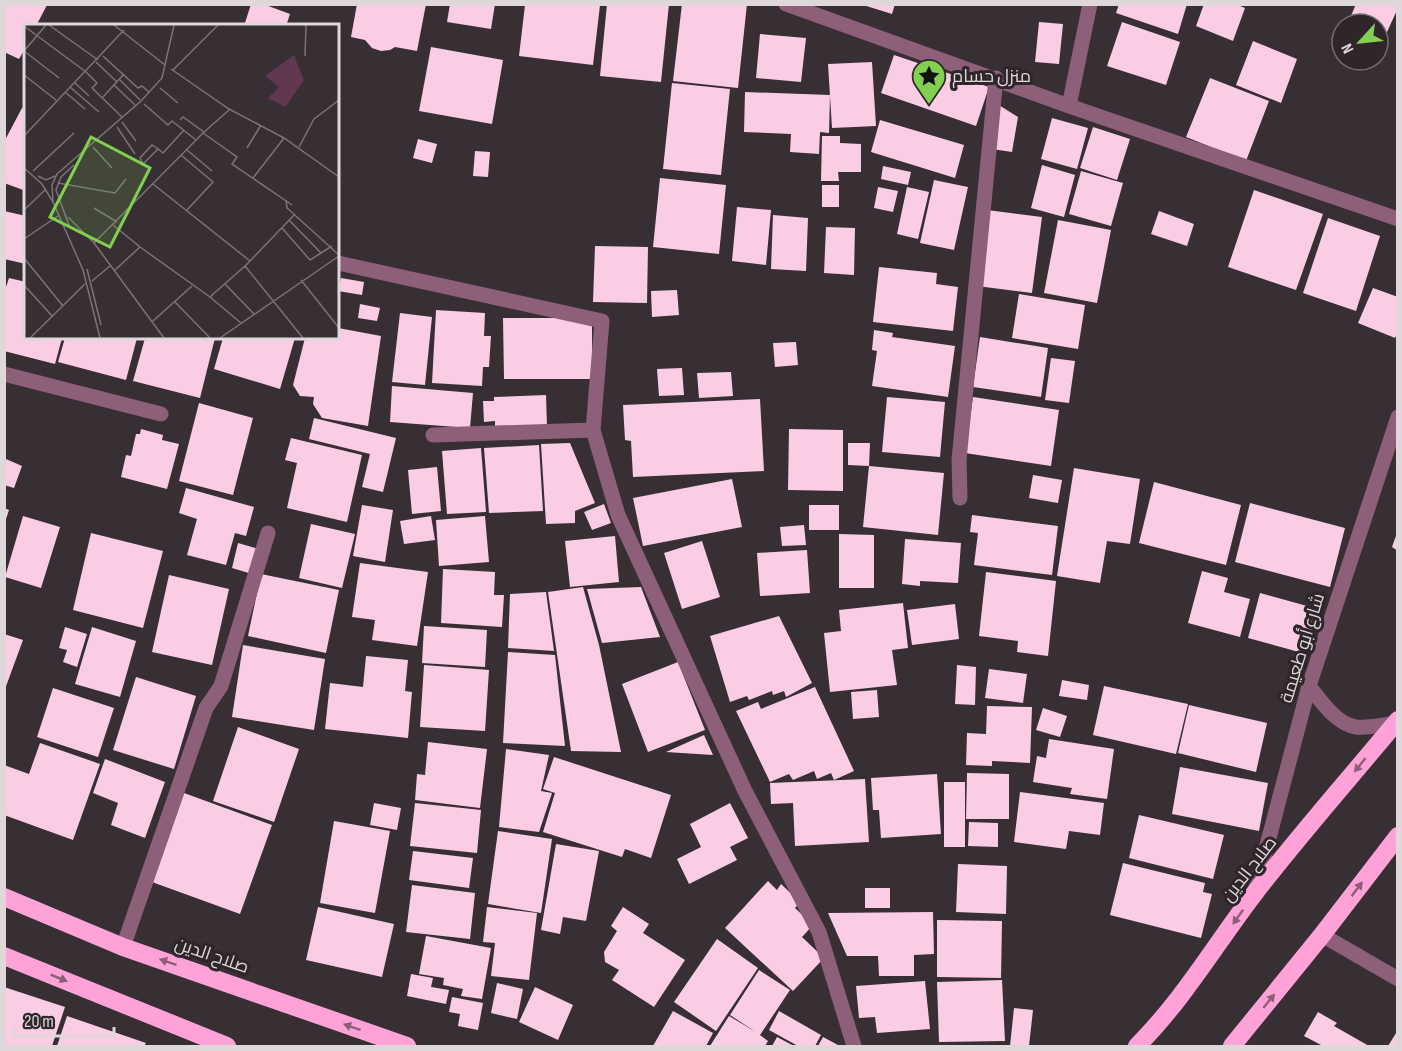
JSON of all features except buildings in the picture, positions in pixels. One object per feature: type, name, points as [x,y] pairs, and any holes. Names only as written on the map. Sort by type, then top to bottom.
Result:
[{"type":"highway","name":"صلاح الدين","points":[[1137,1047],[1188,989],[1255,894],[1396,722]]},
{"type":"highway","points":[[1232,1047],[1398,836]]},
{"type":"highway","name":"صلاح الدين","points":[[4,897],[123,946],[407,1047]]},
{"type":"highway","points":[[4,956],[227,1047]]},
{"type":"street","points":[[786,4],[1069,106],[1398,219]]},
{"type":"street","points":[[1069,106],[1090,4]]},
{"type":"street","points":[[960,498],[959,460],[996,78]]},
{"type":"street","points":[[339,263],[602,321],[593,430],[623,525],[745,791],[819,932],[854,1047]]},
{"type":"street","points":[[4,374],[160,414]]},
{"type":"street","name":"شارع أبو طعيمة","points":[[1255,894],[1309,686],[1398,417]]},
{"type":"street","points":[[433,435],[593,430]]},
{"type":"street","points":[[123,946],[206,708],[221,686],[268,533]]},
{"type":"street","points":[[1309,686],[1340,720],[1355,727],[1396,722]]},
{"type":"street","points":[[1322,935],[1398,979]]},
{"type":"place","name":"منزل حسام","points":[[929,105]]}]
